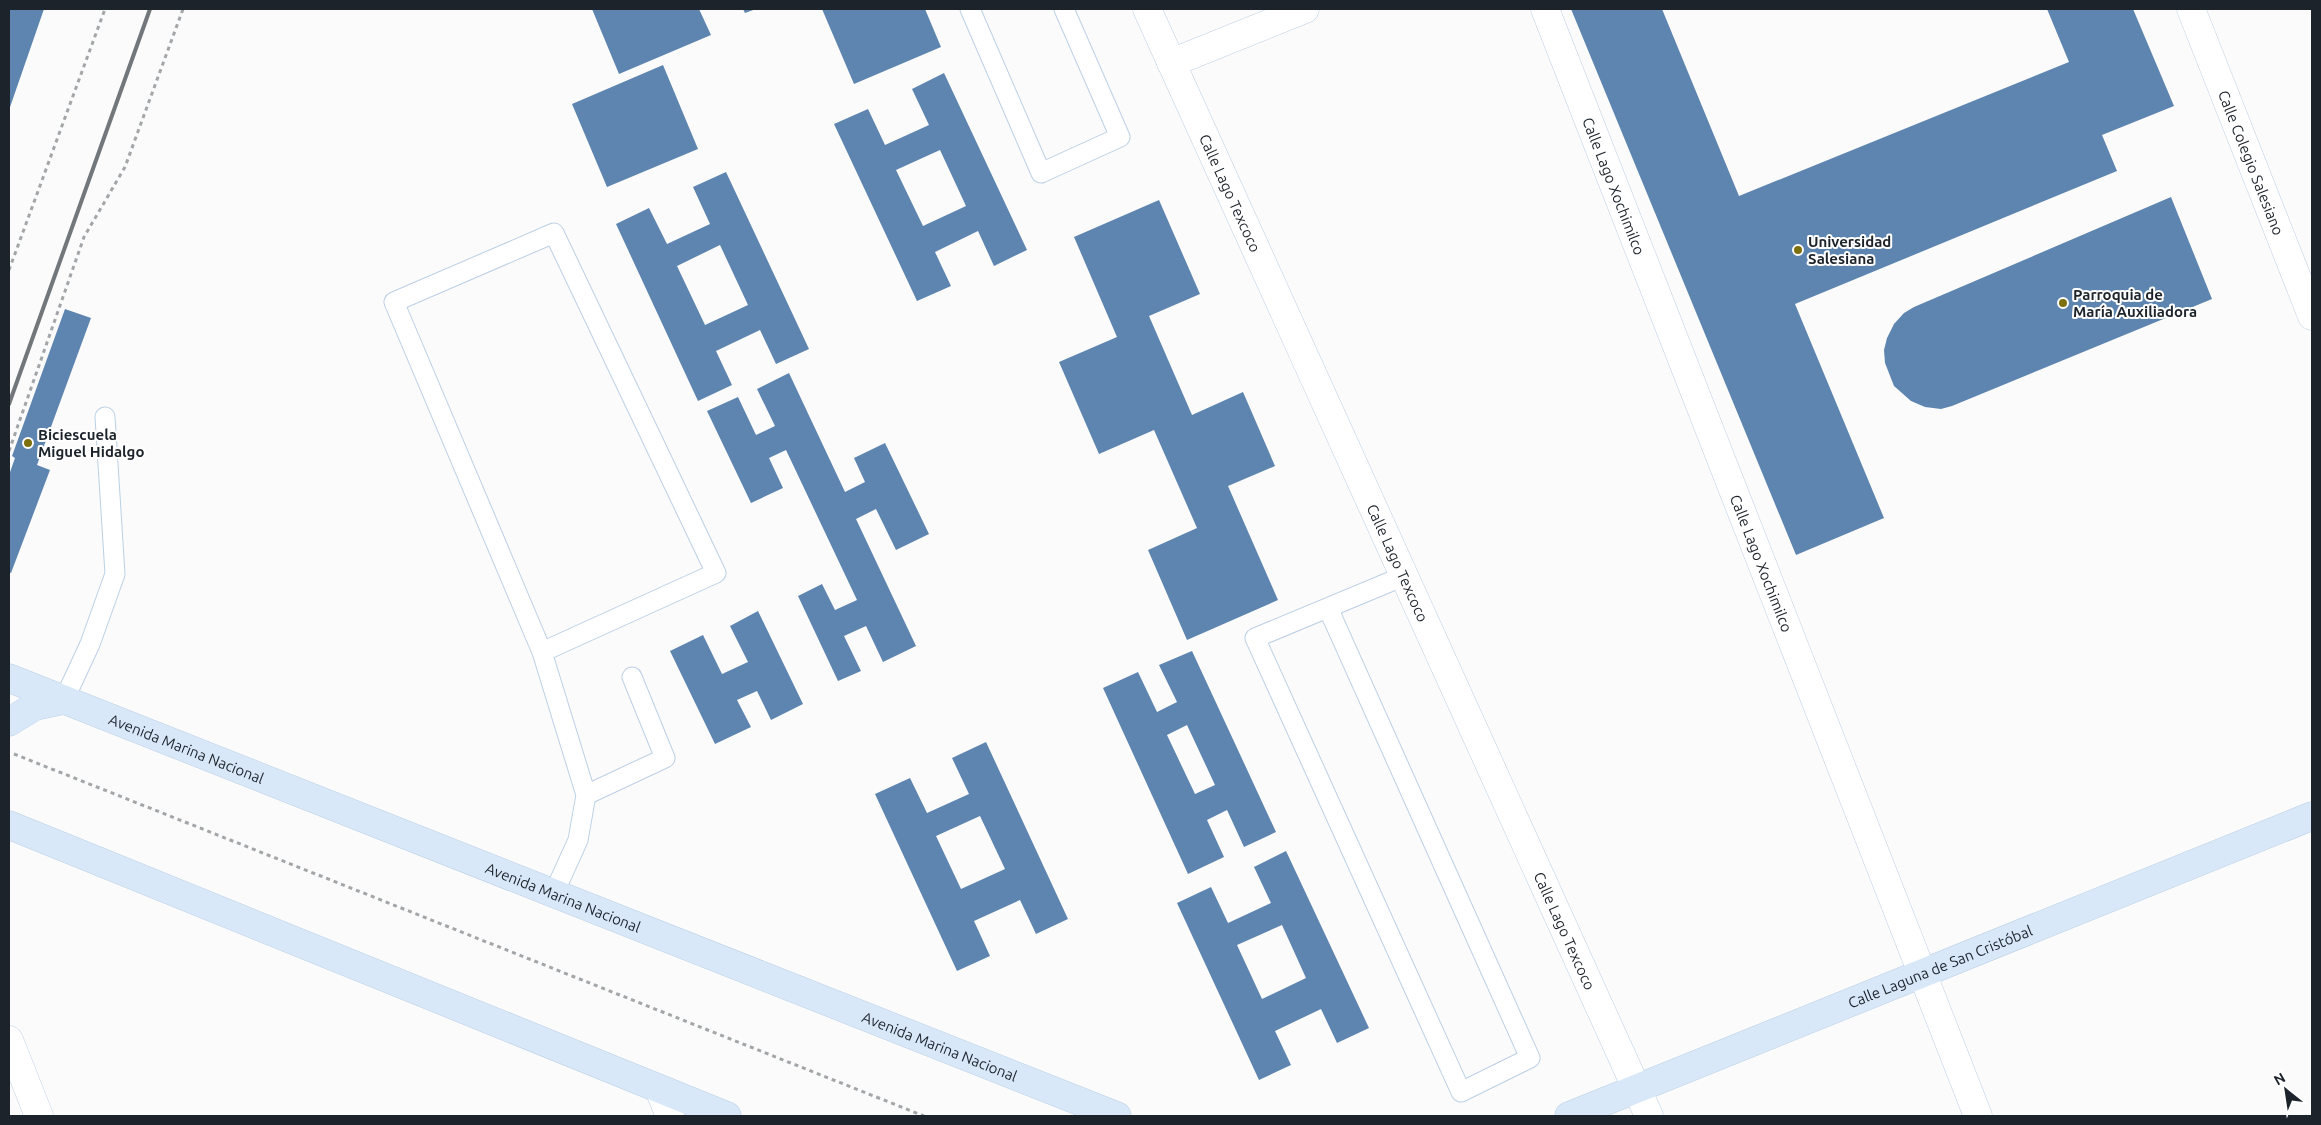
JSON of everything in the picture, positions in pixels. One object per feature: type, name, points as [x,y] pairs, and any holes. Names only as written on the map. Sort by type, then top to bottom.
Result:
[{"type":"main road","name":"Avenida Marina Nacional","points":[[9,678],[1117,1116]]},
{"type":"main road","points":[[9,722],[35,706],[64,700]]},
{"type":"main road","name":"Calle Laguna de San Cristóbal","points":[[1569,1116],[2312,816]]},
{"type":"main road","points":[[9,825],[727,1116]]},
{"type":"street","name":"Calle Lago Texcoco","points":[[1147,9],[1649,1116]]},
{"type":"street","points":[[1171,63],[1305,9]]},
{"type":"street","name":"Calle Lago Xochimilco","points":[[1545,9],[1978,1116]]},
{"type":"street","name":"Calle Colegio Salesiano","points":[[2191,9],[2312,316]]},
{"type":"street","points":[[9,1040],[39,1116]]},
{"type":"street","points":[[659,1089],[670,1116]]},
{"type":"lane","points":[[970,9],[1041,173],[1120,138],[1064,9]]},
{"type":"lane","points":[[542,652],[716,573],[554,233],[394,302],[542,652],[586,795],[578,840],[554,893]]},
{"type":"lane","points":[[64,700],[90,644],[115,574],[105,417]]},
{"type":"lane","points":[[1328,608],[1530,1058],[1460,1092],[1256,638],[1404,576]]},
{"type":"lane","points":[[586,795],[665,758],[632,677]]},
{"type":"path","points":[[9,270],[105,9]]},
{"type":"path","points":[[9,451],[84,237],[125,167],[183,9]]},
{"type":"path","points":[[9,752],[924,1116]]},
{"type":"building","points":[[9,9],[44,9],[9,110]]},
{"type":"building","points":[[592,9],[699,9],[711,35],[619,74]]},
{"type":"building","points":[[743,9],[756,9],[745,13]]},
{"type":"building","points":[[822,9],[925,9],[941,47],[854,84]]},
{"type":"building","name":"Universidad Salesiana","points":[[1571,9],[1662,9],[1739,196],[2069,62],[2047,9],[2133,9],[2174,106],[2102,135],[2117,171],[1795,304],[1884,518],[1796,555]]},
{"type":"building","points":[[663,65],[698,149],[607,187],[572,104]]},
{"type":"building","points":[[944,73],[1027,250],[994,266],[978,231],[935,252],[951,286],[917,301],[834,124],[868,109],[885,145],[929,125],[912,89]],"holes":[[[940,150],[966,206],[923,226],[896,170]]]},
{"type":"building","points":[[726,172],[809,349],[776,364],[760,330],[716,351],[732,385],[698,401],[616,224],[649,208],[667,244],[710,224],[693,187]],"holes":[[[720,245],[748,305],[705,325],[677,266]]]},
{"type":"building","name":"Parroquia de María Auxiliadora","points":[[2171,197],[2212,299],[1952,406],[1941,409],[1925,407],[1911,401],[1894,386],[1885,363],[1884,350],[1887,338],[1894,324],[1904,313],[1914,307]]},
{"type":"building","points":[[1159,200],[1200,294],[1149,316],[1192,415],[1243,392],[1275,466],[1228,486],[1278,600],[1187,640],[1148,550],[1197,528],[1154,430],[1099,454],[1059,362],[1117,337],[1074,237]]},
{"type":"building","points":[[65,309],[91,318],[37,465],[50,470],[11,573],[9,572],[9,475],[15,458],[12,456]]},
{"type":"building","points":[[789,373],[845,492],[865,482],[854,458],[885,443],[929,534],[896,550],[876,509],[856,519],[916,646],[883,662],[866,626],[844,636],[861,671],[838,681],[798,596],[822,584],[835,610],[857,600],[786,450],[769,458],[783,488],[751,503],[707,411],[738,397],[756,435],[775,426],[757,389]]},
{"type":"building","points":[[758,611],[803,704],[771,720],[757,691],[737,700],[751,727],[715,744],[670,651],[703,635],[722,674],[748,662],[730,626]]},
{"type":"building","points":[[1192,651],[1276,832],[1244,847],[1227,810],[1207,820],[1224,857],[1188,874],[1103,688],[1138,672],[1157,712],[1177,702],[1159,665]],"holes":[[[1187,725],[1215,785],[1195,794],[1167,735]]]},
{"type":"building","points":[[986,742],[1068,919],[1036,934],[1020,900],[974,921],[990,956],[957,971],[875,794],[910,778],[927,813],[969,794],[952,758]],"holes":[[[980,816],[1005,869],[961,889],[936,836]]]},
{"type":"building","points":[[1286,851],[1369,1028],[1337,1043],[1321,1009],[1275,1031],[1291,1065],[1259,1080],[1177,903],[1211,887],[1228,923],[1271,903],[1254,867]],"holes":[[[1282,925],[1306,978],[1262,999],[1237,945]]]},
{"type":"railway","points":[[9,404],[150,9]]},
{"type":"place","name":"Universidad Salesiana","points":[[1798,250]]},
{"type":"place","name":"Parroquia de María Auxiliadora","points":[[2063,303]]},
{"type":"place","name":"Biciescuela Miguel Hidalgo","points":[[28,443]]}]
